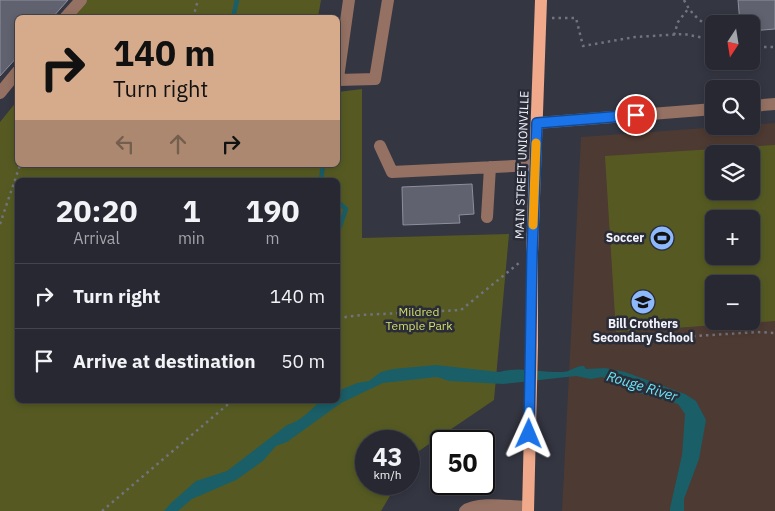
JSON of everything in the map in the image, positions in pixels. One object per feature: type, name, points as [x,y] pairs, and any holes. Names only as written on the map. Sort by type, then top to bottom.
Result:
[{"type":"main road","name":"MAIN STREET UNIONVILLE","points":[[528,509],[532,253],[541,0]]},
{"type":"street","points":[[68,15],[81,0]]},
{"type":"street","points":[[340,65],[349,0]]},
{"type":"street","points":[[340,79],[375,79],[388,0]]},
{"type":"street","points":[[0,94],[15,75]]},
{"type":"street","points":[[760,105],[775,104]]},
{"type":"street","points":[[537,123],[705,110]]},
{"type":"street","points":[[380,146],[392,172],[535,165]]},
{"type":"street","points":[[487,217],[490,167]]},
{"type":"street","points":[[465,511],[469,508],[482,506],[528,509]]},
{"type":"path","points":[[194,15],[198,0]]},
{"type":"path","points":[[684,0],[688,10],[705,24]]},
{"type":"path","points":[[674,35],[678,22],[688,10]]},
{"type":"path","points":[[541,19],[576,18],[583,46],[635,37],[684,34],[705,38]]},
{"type":"path","points":[[760,47],[775,47]]},
{"type":"path","points":[[0,224],[15,180]]},
{"type":"path","points":[[340,318],[461,310],[532,253]]},
{"type":"path","points":[[680,337],[758,332],[775,333]]},
{"type":"path","points":[[102,511],[229,403]]},
{"type":"shaded area","name":"Bill Crothers Secondary School","points":[[775,123],[775,511],[562,511],[581,137],[705,128],[705,135],[760,135],[760,124]]},
{"type":"green space","points":[[85,0],[321,0],[318,15],[74,15]]},
{"type":"green space","name":"Mildred Temple Park","points":[[362,89],[362,238],[509,234],[494,400],[450,430],[430,430],[430,443],[420,450],[420,430],[355,430],[355,495],[390,495],[381,511],[0,511],[0,122],[15,103],[15,167],[340,167],[340,92]]},
{"type":"green space","name":"Soccer","points":[[775,145],[775,321],[760,322],[760,275],[705,275],[705,326],[616,332],[605,156],[705,150],[705,200],[760,200],[760,146]]},
{"type":"water","name":"Rouge River","points":[[436,365],[499,372],[523,370],[562,372],[584,366],[586,369],[605,368],[625,372],[685,394],[696,401],[706,420],[699,459],[684,499],[684,511],[670,511],[682,455],[685,414],[678,404],[639,393],[602,377],[591,379],[576,376],[503,384],[449,381],[437,377],[383,383],[341,403],[287,442],[276,446],[263,461],[236,480],[192,499],[178,511],[164,511],[196,481],[227,471],[287,425],[301,418],[318,403],[340,403],[340,390],[357,383],[369,381],[381,372]]},
{"type":"building","points":[[0,0],[68,0],[55,15],[15,15],[15,59],[0,76]]},
{"type":"building","points":[[738,0],[775,0],[775,29],[760,30],[760,15],[739,15]]},
{"type":"building","points":[[472,184],[474,214],[459,215],[460,223],[403,225],[402,187]]},
{"type":"waterway","points":[[234,15],[237,0]]},
{"type":"waterway","points":[[321,178],[323,167]]},
{"type":"waterway","points":[[340,204],[346,209],[340,226]]},
{"type":"slow traffic","points":[[533,225],[536,143]]},
{"type":"place","name":"Soccer","points":[[662,238]]},
{"type":"place","name":"Bill Crothers Secondary School","points":[[643,302]]},
{"type":"route","points":[[529,434],[532,346],[532,253],[537,123],[636,115]]}]
